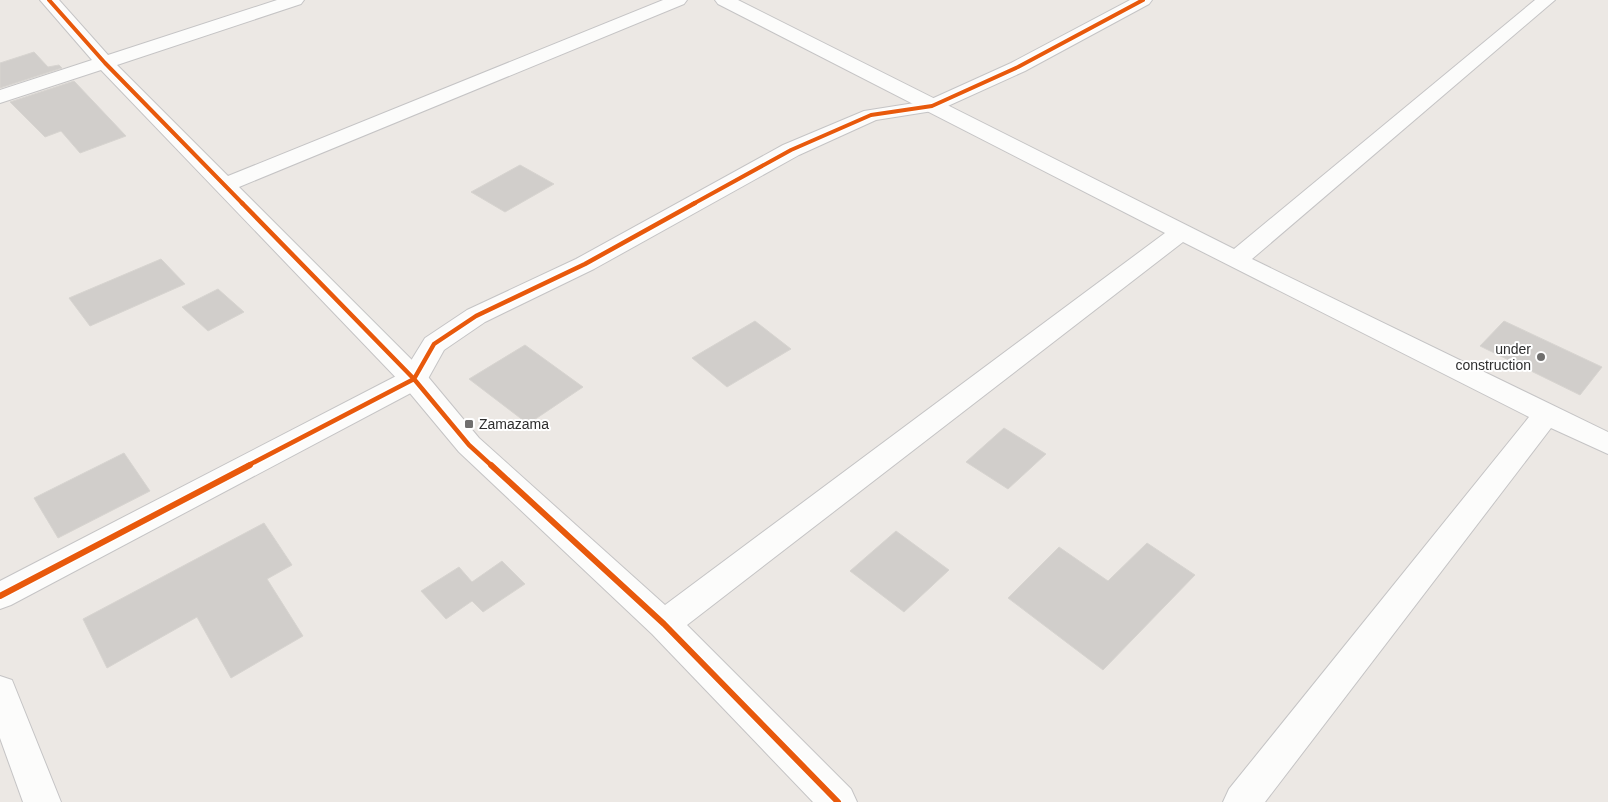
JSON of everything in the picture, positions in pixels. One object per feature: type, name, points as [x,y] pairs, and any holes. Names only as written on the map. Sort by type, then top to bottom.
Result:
[{"type":"street","points":[[49,0],[105,63],[414,380],[469,446],[664,624],[838,802]]},
{"type":"street","points":[[0,97],[295,0]]},
{"type":"street","points":[[224,185],[678,0]]},
{"type":"street","points":[[0,596],[414,380],[434,344],[476,316],[585,264],[791,150],[871,115],[932,106],[1018,67],[1143,0]]},
{"type":"street","points":[[1236,260],[1546,0]]},
{"type":"street","points":[[737,2],[932,106],[1236,260],[1547,412],[1608,444]]},
{"type":"street","points":[[664,624],[1182,232]]},
{"type":"street","points":[[1242,802],[1547,412]]},
{"type":"street","points":[[0,691],[42,802]]},
{"type":"building","points":[[34,52],[48,67],[59,65],[62,68],[0,88],[0,63]]},
{"type":"building","points":[[74,81],[126,136],[80,153],[61,131],[45,137],[10,102]]},
{"type":"building","points":[[520,165],[554,184],[505,212],[471,192]]},
{"type":"building","points":[[161,259],[185,284],[90,326],[69,298]]},
{"type":"building","points":[[218,289],[244,312],[208,331],[182,307]]},
{"type":"building","points":[[755,321],[791,349],[727,387],[692,358]]},
{"type":"building","name":"under construction","points":[[1504,321],[1602,367],[1580,395],[1480,346]]},
{"type":"building","points":[[525,345],[583,387],[528,424],[469,379]]},
{"type":"building","points":[[1004,428],[1046,454],[1008,489],[966,462]]},
{"type":"building","points":[[124,453],[150,491],[58,538],[34,498]]},
{"type":"building","points":[[264,523],[292,565],[267,579],[303,636],[231,678],[197,617],[107,668],[83,619]]},
{"type":"building","points":[[896,531],[949,570],[904,612],[850,571]]},
{"type":"building","points":[[1147,543],[1195,575],[1103,670],[1008,598],[1059,547],[1108,581]]},
{"type":"building","points":[[502,561],[525,584],[483,612],[472,601],[446,619],[421,591],[459,567],[472,582]]},
{"type":"cycle path","points":[[49,0],[105,63],[414,379],[469,445],[664,624],[838,802]]},
{"type":"cycle path","points":[[0,596],[414,379],[434,344],[476,316],[585,264],[791,150],[871,115],[932,106],[1018,67],[1143,0]]},
{"type":"place","name":"under construction","points":[[1541,357]]},
{"type":"place","name":"Zamazama","points":[[469,424]]}]
